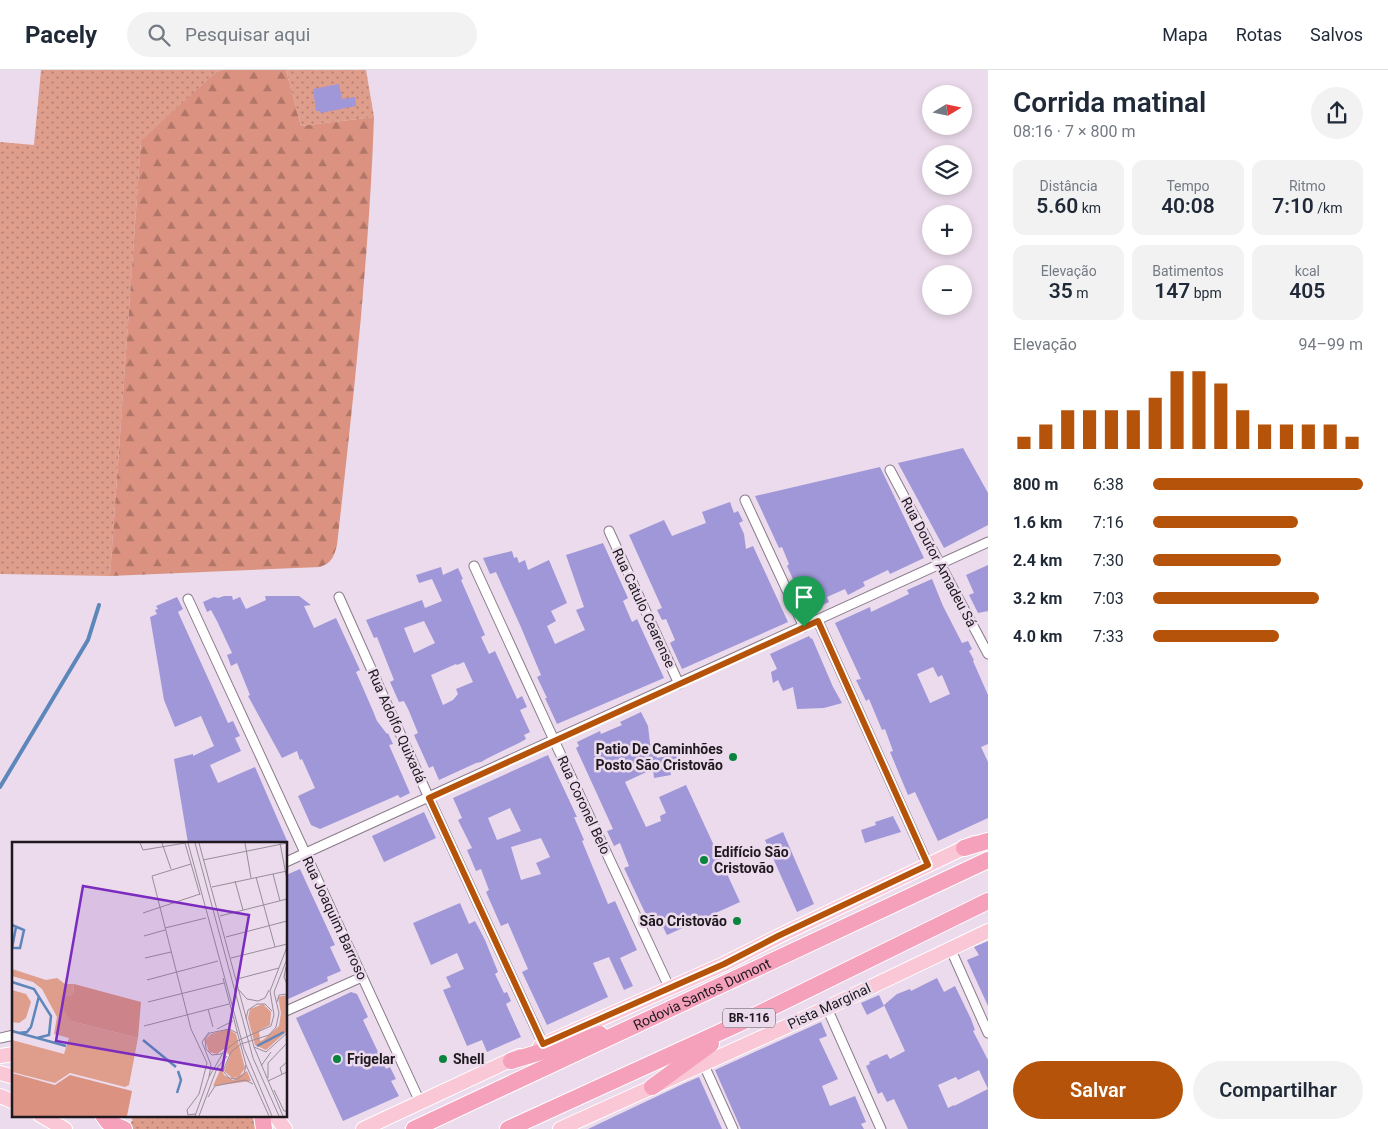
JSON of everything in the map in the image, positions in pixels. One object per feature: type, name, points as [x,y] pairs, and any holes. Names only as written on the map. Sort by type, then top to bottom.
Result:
[{"type":"highway","points":[[964,848],[988,841]]},
{"type":"highway","name":"Rodovia Santos Dumont","points":[[414,1129],[988,860]]},
{"type":"highway","name":"BR-116","points":[[508,1129],[738,1024],[988,901]]},
{"type":"highway","points":[[511,1060],[653,1018]]},
{"type":"highway","points":[[652,1087],[738,1024]]},
{"type":"highway","points":[[262,1116],[264,1129]]},
{"type":"highway","points":[[103,1117],[124,1129]]},
{"type":"main road","points":[[363,1129],[543,1044],[724,964],[778,936],[988,836]]},
{"type":"main road","name":"Pista Marginal","points":[[560,1129],[580,1125],[652,1087],[827,1008],[988,931]]},
{"type":"main road","points":[[0,1096],[12,1101]]},
{"type":"main road","points":[[42,1116],[65,1129]]},
{"type":"main road","points":[[276,1116],[285,1129]]},
{"type":"street","name":"Rua Doutor Amadeu Sá","points":[[890,470],[988,654]]},
{"type":"street","points":[[745,500],[804,627]]},
{"type":"street","name":"Rua Catulo Cearense","points":[[608,531],[679,684]]},
{"type":"street","points":[[288,861],[988,542]]},
{"type":"street","name":"Rua Coronel Belo","points":[[474,566],[670,989]]},
{"type":"street","name":"Rua Adolfo Quixadá","points":[[339,597],[429,798],[543,1044]]},
{"type":"street","name":"Rua Joaquim Barroso","points":[[188,599],[420,1102]]},
{"type":"street","points":[[818,621],[928,865]]},
{"type":"street","points":[[951,950],[988,1033]]},
{"type":"street","points":[[288,1010],[362,977]]},
{"type":"street","points":[[827,1008],[881,1129]]},
{"type":"street","points":[[703,1063],[733,1129]]},
{"type":"shaded area","points":[[41,70],[222,70],[216,72],[141,142],[110,576],[0,574],[0,142],[34,145]]},
{"type":"shaded area","points":[[286,70],[366,70],[374,117],[301,126]]},
{"type":"shaded area","points":[[128,1116],[256,1116],[259,1129],[125,1129],[133,1120]]},
{"type":"green space","points":[[222,70],[286,70],[301,126],[374,117],[364,278],[337,545],[332,559],[320,567],[110,576],[141,141],[216,72]]},
{"type":"building","points":[[339,84],[342,99],[355,97],[356,106],[320,113],[320,111],[316,111],[313,89]]},
{"type":"building","points":[[963,448],[988,493],[988,525],[944,548],[898,463]]},
{"type":"building","points":[[880,467],[924,558],[890,574],[888,570],[863,582],[865,586],[848,595],[845,589],[827,597],[829,602],[812,610],[807,610],[787,566],[789,564],[782,547],[779,548],[755,496]]},
{"type":"building","points":[[730,502],[734,513],[738,511],[743,521],[739,523],[744,534],[746,549],[753,546],[788,622],[682,669],[670,643],[675,640],[666,619],[662,620],[657,610],[662,608],[629,535],[664,520],[672,536],[706,523],[702,512]]},
{"type":"building","points":[[603,543],[628,598],[623,601],[632,622],[637,619],[664,678],[557,724],[537,677],[541,675],[520,625],[496,572],[490,574],[483,558],[512,551],[514,558],[517,557],[519,563],[525,560],[528,570],[549,560],[567,603],[551,611],[556,621],[547,626],[555,644],[585,630],[576,610],[584,607],[566,555]]},
{"type":"building","points":[[988,565],[988,611],[978,613],[969,595],[974,593],[966,575]]},
{"type":"building","points":[[441,567],[443,575],[458,568],[463,579],[461,580],[485,635],[481,637],[489,654],[495,651],[517,699],[522,696],[527,707],[520,710],[530,732],[524,735],[526,739],[519,743],[439,780],[433,766],[429,768],[414,735],[418,733],[409,711],[404,701],[399,702],[390,682],[394,680],[377,637],[374,638],[366,620],[422,600],[425,608],[442,601],[432,579],[419,583],[416,575]],"holes":[[[424,621],[435,643],[414,653],[404,628]],[[464,662],[473,682],[456,689],[458,694],[453,700],[443,705],[431,675]]]},
{"type":"building","points":[[932,579],[962,643],[968,641],[972,649],[969,651],[988,695],[988,744],[981,747],[988,762],[988,818],[938,841],[915,792],[908,795],[890,752],[893,751],[885,729],[882,730],[869,699],[866,701],[856,680],[861,679],[835,623],[870,607],[871,612],[909,594],[907,590]],"holes":[[[933,667],[938,677],[942,675],[950,694],[930,703],[917,674]]]},
{"type":"building","points":[[232,596],[233,600],[240,597],[246,609],[266,600],[265,596],[299,596],[311,605],[304,606],[314,628],[336,618],[360,670],[356,672],[377,721],[388,733],[393,744],[389,745],[410,793],[400,798],[398,795],[320,829],[311,825],[298,796],[315,788],[302,759],[300,760],[297,751],[282,758],[248,696],[250,695],[237,663],[231,666],[227,655],[232,653],[211,610],[207,612],[203,602],[214,597]]},
{"type":"building","points":[[177,597],[183,609],[178,612],[228,723],[233,721],[240,736],[235,738],[241,751],[210,765],[218,783],[255,767],[288,842],[188,842],[174,759],[193,754],[193,756],[214,746],[201,716],[175,727],[164,700],[150,617],[157,614],[155,610],[158,609],[156,606]]},
{"type":"building","points":[[809,636],[812,638],[842,703],[824,708],[797,709],[793,687],[783,691],[778,680],[773,683],[771,672],[777,669],[770,654]]},
{"type":"building","points":[[641,712],[648,726],[651,752],[656,751],[657,758],[676,754],[677,758],[668,762],[671,775],[654,778],[653,769],[625,782],[646,827],[661,821],[660,816],[666,813],[659,797],[686,785],[740,902],[667,935],[661,923],[658,925],[654,918],[648,919],[624,868],[629,866],[620,843],[614,846],[607,831],[613,829],[576,748],[579,746],[577,742],[600,731],[601,734],[622,725],[620,722]]},
{"type":"building","points":[[548,755],[577,817],[574,817],[584,840],[582,841],[608,904],[615,901],[637,950],[620,958],[633,986],[624,990],[609,957],[593,963],[608,997],[547,1025],[522,972],[528,969],[508,923],[501,926],[486,892],[489,890],[481,869],[476,871],[467,850],[472,848],[458,820],[462,818],[453,798]],"holes":[[[510,808],[521,831],[497,840],[488,818]],[[541,838],[550,857],[536,863],[541,874],[521,880],[511,847]]]},
{"type":"building","points":[[424,812],[436,838],[384,862],[372,836]]},
{"type":"building","points":[[893,816],[901,832],[865,843],[861,830],[876,825],[875,822]]},
{"type":"building","points":[[783,832],[814,904],[797,912],[765,840]]},
{"type":"building","points":[[300,869],[335,945],[330,947],[341,971],[327,977],[328,981],[288,999],[288,874]]},
{"type":"building","points":[[460,903],[469,924],[475,921],[485,940],[498,972],[495,974],[504,993],[507,992],[511,1001],[506,1004],[521,1037],[487,1052],[482,1040],[467,1046],[443,990],[451,987],[446,977],[464,969],[457,953],[431,965],[413,923]]},
{"type":"building","points":[[988,941],[988,1006],[967,960],[979,955],[974,947]]},
{"type":"building","points":[[937,978],[944,992],[955,986],[971,1019],[975,1030],[973,1031],[988,1060],[988,1089],[988,1129],[908,1129],[894,1099],[887,1102],[882,1092],[878,1094],[866,1066],[870,1064],[869,1062],[887,1054],[890,1059],[905,1051],[884,1005],[897,994],[910,989],[911,991]],"holes":[[[979,1070],[988,1089],[948,1108],[938,1085],[956,1077],[958,1080]]]},
{"type":"building","name":"Frigelar","points":[[351,992],[357,994],[368,1017],[363,1020],[386,1069],[390,1067],[396,1079],[391,1081],[399,1096],[343,1121],[296,1018]]},
{"type":"building","points":[[879,995],[884,1006],[867,1015],[861,1003]]},
{"type":"building","points":[[821,1022],[827,1036],[819,1039],[838,1079],[822,1086],[830,1106],[855,1096],[866,1122],[861,1124],[864,1129],[741,1129],[715,1070]]},
{"type":"building","points":[[699,1077],[722,1129],[588,1129],[683,1084]]},
{"type":"waterway","points":[[0,787],[88,640],[99,605]]},
{"type":"place","name":"Patio De Caminhões Posto São Cristovão","points":[[733,757]]},
{"type":"place","name":"Edifício São Cristovão","points":[[704,860]]},
{"type":"place","name":"São Cristovão","points":[[737,921]]},
{"type":"place","name":"Frigelar","points":[[337,1059]]},
{"type":"place","name":"Shell","points":[[443,1059]]},
{"type":"route","points":[[818,621],[928,865],[778,936],[724,964],[543,1044],[429,798],[804,627],[818,621]]}]
